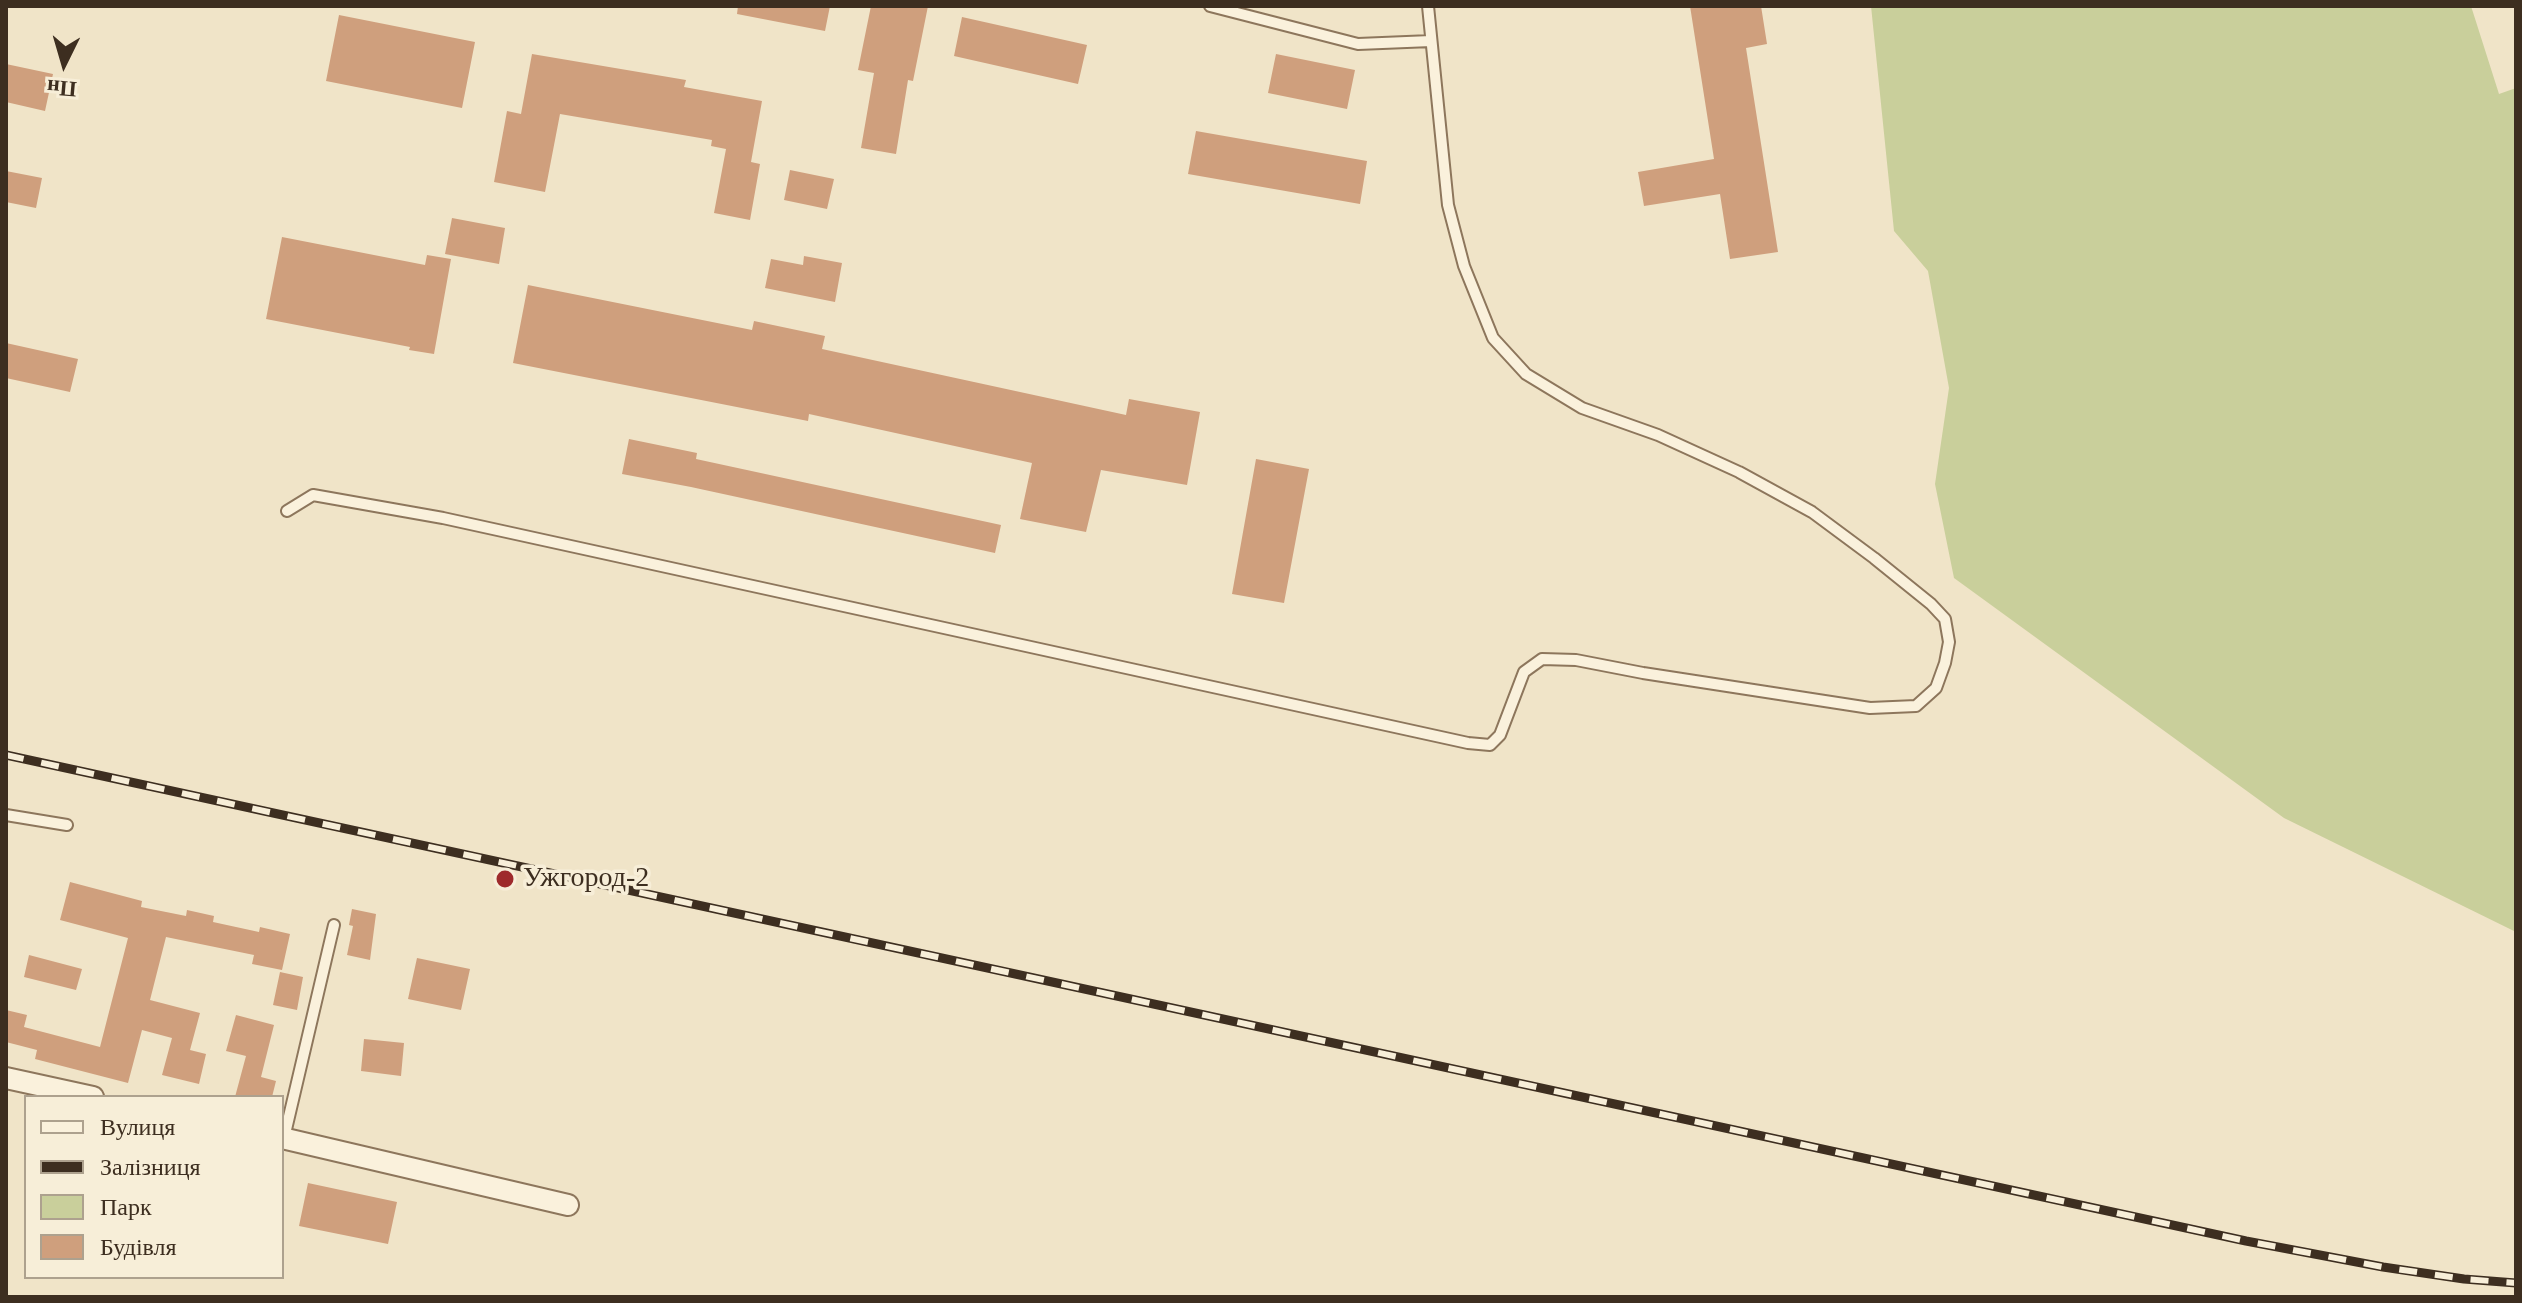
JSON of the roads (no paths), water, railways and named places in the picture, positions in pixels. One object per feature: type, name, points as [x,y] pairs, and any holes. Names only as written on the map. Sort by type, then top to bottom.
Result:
[{"type":"street","points":[[6,1078],[84,1095]]},
{"type":"street","points":[[284,1138],[568,1205]]},
{"type":"lane","points":[[1210,6],[1358,44],[1431,41]]},
{"type":"lane","points":[[287,511],[313,495],[443,518],[1468,743],[1490,745],[1500,735],[1524,672],[1542,659],[1576,660],[1870,708],[1916,706],[1936,688],[1949,642],[1945,619],[1931,604],[1812,512],[1739,472],[1658,435],[1582,408],[1526,374],[1493,338],[1464,266],[1448,205],[1428,6]]},
{"type":"lane","points":[[6,815],[67,825]]},
{"type":"lane","points":[[284,1134],[334,925]]},
{"type":"railway","points":[[6,755],[2246,1241],[2383,1267],[2516,1283]]},
{"type":"place","name":"Ужгород-2","points":[[505,879]]}]
